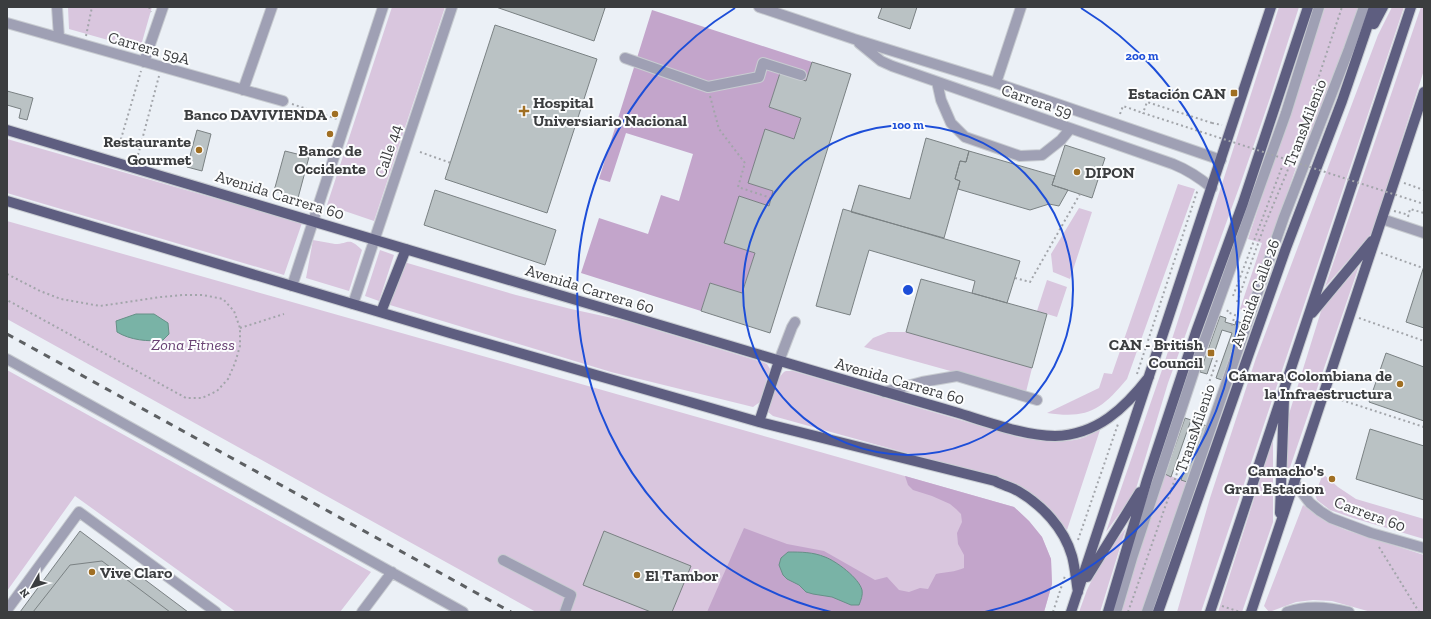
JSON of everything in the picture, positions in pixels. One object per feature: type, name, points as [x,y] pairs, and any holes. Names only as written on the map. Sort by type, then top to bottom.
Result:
[{"type":"main road","points":[[1071,612],[1271,7]]},
{"type":"main road","points":[[1108,612],[1147,480],[1196,332],[1243,203],[1308,7]]},
{"type":"main road","name":"Avenida Calle 26","points":[[1158,612],[1286,248],[1342,101],[1374,7]]},
{"type":"main road","points":[[1362,45],[1383,7]]},
{"type":"main road","points":[[1212,607],[1411,7]]},
{"type":"main road","points":[[1250,612],[1424,92]]},
{"type":"main road","name":"Avenida Carrera 60","points":[[7,130],[314,220],[779,361],[1024,432],[1051,436],[1068,435],[1079,433],[1100,424],[1124,406],[1149,377]]},
{"type":"main road","points":[[7,201],[353,304],[759,422],[995,482],[1017,491],[1047,513],[1059,528],[1072,556],[1078,592]]},
{"type":"main road","points":[[1308,317],[1376,236]]},
{"type":"main road","points":[[381,312],[406,249]]},
{"type":"main road","points":[[759,422],[779,361]]},
{"type":"main road","points":[[1280,525],[1284,387]]},
{"type":"main road","points":[[1078,592],[1147,480]]},
{"type":"main road","points":[[1166,612],[1167,584]]},
{"type":"street","points":[[56,7],[58,38]]},
{"type":"street","points":[[144,62],[163,7]]},
{"type":"street","points":[[243,90],[272,7]]},
{"type":"street","points":[[292,286],[384,7]]},
{"type":"street","name":"Calle 44","points":[[353,304],[452,7]]},
{"type":"street","name":"Carrera 59","points":[[759,7],[854,39],[996,83],[1221,160]]},
{"type":"street","points":[[996,83],[1021,7]]},
{"type":"street","name":"TransMilenio","points":[[1116,612],[1132,558],[1198,359],[1281,127],[1319,7]]},
{"type":"street","name":"TransMilenio","points":[[1147,612],[1284,217],[1364,7]]},
{"type":"street","name":"Carrera 59A","points":[[7,23],[283,101]]},
{"type":"street","name":"Carrera 59","points":[[854,39],[881,61],[1070,129],[1173,164],[1185,169],[1212,188]]},
{"type":"street","points":[[625,58],[708,87],[759,77],[763,63],[801,75]]},
{"type":"street","points":[[937,82],[941,100],[952,123],[965,136],[1020,156],[1042,154],[1061,140],[1070,129]]},
{"type":"street","points":[[1382,219],[1424,233]]},
{"type":"street","points":[[779,361],[795,322]]},
{"type":"street","points":[[7,359],[463,612]]},
{"type":"street","points":[[884,392],[922,382],[957,376],[1037,400]]},
{"type":"street","name":"Carrera 60","points":[[1294,482],[1301,493],[1320,512],[1331,518],[1371,533],[1424,548]]},
{"type":"street","points":[[7,610],[79,512],[216,612]]},
{"type":"street","points":[[503,560],[571,595],[564,612]]},
{"type":"street","points":[[362,612],[392,572]]},
{"type":"street","points":[[1287,612],[1298,608],[1320,608],[1349,612]]},
{"type":"path","points":[[84,45],[92,7]]},
{"type":"path","points":[[1237,302],[1262,233],[1287,172],[1342,7]]},
{"type":"path","points":[[118,149],[144,62]]},
{"type":"path","points":[[138,155],[161,67]]},
{"type":"path","points":[[708,87],[718,130],[745,163],[738,187],[771,198]]},
{"type":"path","points":[[283,101],[337,119]]},
{"type":"path","points":[[1143,113],[1147,102],[1212,123]]},
{"type":"path","points":[[1122,106],[1424,204]]},
{"type":"path","points":[[420,152],[451,163]]},
{"type":"path","points":[[1232,298],[1285,159]]},
{"type":"path","points":[[1137,374],[1201,180]]},
{"type":"path","points":[[1402,182],[1424,190]]},
{"type":"path","points":[[1015,278],[1030,282],[1080,194]]},
{"type":"path","points":[[1410,209],[1424,213]]},
{"type":"path","points":[[1392,210],[1409,215]]},
{"type":"path","points":[[1379,252],[1423,268]]},
{"type":"path","points":[[7,274],[40,291],[61,299],[100,306],[183,295],[203,295],[223,299],[234,311],[240,328],[240,346],[228,379],[217,391],[202,398],[186,398],[7,300]]},
{"type":"path","points":[[1229,306],[1227,312],[1235,315],[1231,328]]},
{"type":"path","points":[[240,328],[284,314]]},
{"type":"path","points":[[1350,314],[1424,341]]},
{"type":"path","points":[[1128,612],[1217,360]]},
{"type":"path","points":[[1324,394],[1424,427]]},
{"type":"path","points":[[1052,612],[1124,406]]},
{"type":"path","points":[[1371,533],[1419,612]]},
{"type":"path","points":[[1212,607],[1240,612]]},
{"type":"green space","points":[[68,7],[152,7],[140,49],[69,29]]},
{"type":"green space","points":[[392,7],[445,7],[374,221],[327,205]]},
{"type":"green space","points":[[1279,7],[1299,7],[1240,185],[1168,383],[1135,492],[1106,532],[1163,367]]},
{"type":"green space","points":[[1325,7],[1359,7],[1334,79],[1299,159],[1246,312],[1240,309],[1262,243],[1248,239]]},
{"type":"green space","points":[[1392,7],[1404,7],[1201,612],[1177,612],[1210,498],[1256,358],[1378,35]]},
{"type":"green space","points":[[1421,7],[1424,7],[1424,70],[1372,233],[1325,287]]},
{"type":"green space","points":[[7,139],[302,223],[284,275],[7,193]]},
{"type":"green space","points":[[1178,184],[1195,189],[1127,379],[1118,390],[1093,410],[1073,415],[1047,413],[1099,388],[1104,373],[1112,374]]},
{"type":"green space","points":[[1079,208],[1092,212],[1070,279],[1053,272],[1051,254]]},
{"type":"green space","name":"Zona Fitness","points":[[7,221],[1014,507],[1029,521],[1042,537],[1051,559],[1052,584],[1044,612],[536,612],[7,319]]},
{"type":"green space","points":[[313,240],[335,244],[351,242],[362,250],[349,291],[306,278]]},
{"type":"green space","points":[[380,250],[394,255],[379,301],[365,296]]},
{"type":"green space","points":[[404,262],[516,295],[626,321],[762,362],[767,364],[770,369],[760,402],[753,407],[611,372],[390,305]]},
{"type":"green space","points":[[1359,266],[1286,479],[1289,414],[1322,308]]},
{"type":"green space","points":[[1047,280],[1067,287],[1057,317],[1037,311]]},
{"type":"green space","points":[[888,332],[906,332],[1032,368],[1026,392],[864,347],[873,338]]},
{"type":"green space","points":[[7,370],[371,572],[340,612],[236,612],[75,496],[7,591]]},
{"type":"green space","points":[[786,371],[793,371],[1018,437],[1052,441],[1069,441],[1085,437],[1100,430],[1067,530],[1041,502],[1026,491],[1008,481],[773,416],[768,412],[770,402],[780,377]]},
{"type":"green space","points":[[1273,439],[1273,522],[1242,612],[1218,612]]},
{"type":"green space","points":[[1165,474],[1187,482],[1165,542],[1143,612],[1120,612]]},
{"type":"green space","points":[[1323,474],[1338,487],[1356,499],[1424,519],[1424,539],[1330,510],[1317,500],[1315,494]]},
{"type":"green space","points":[[1303,505],[1325,521],[1346,530],[1424,555],[1424,612],[1371,612],[1332,601],[1313,600],[1296,602],[1269,612],[1264,606]]},
{"type":"green space","points":[[1126,528],[1100,612],[1079,612],[1087,590],[1103,557]]},
{"type":"shaded area","points":[[652,10],[812,62],[806,81],[780,73],[769,107],[801,118],[794,139],[766,130],[749,183],[773,191],[769,206],[739,197],[724,243],[755,253],[742,293],[710,283],[701,311],[581,273],[599,218],[648,234],[661,195],[679,201],[693,154],[626,133],[610,182],[599,179]]},
{"type":"shaded area","points":[[136,314],[154,314],[168,323],[169,334],[163,340],[151,341],[133,339],[117,332],[116,321]]},
{"type":"shaded area","points":[[905,476],[1014,507],[1029,521],[1042,537],[1051,559],[1052,584],[1044,612],[707,612],[744,528],[787,544],[824,551],[875,580],[887,577],[899,590],[909,592],[920,588],[928,589],[936,574],[964,568],[964,555],[958,544],[957,533],[962,522],[961,514],[950,504],[913,490],[908,485]]},
{"type":"shaded area","points":[[788,552],[802,552],[820,555],[841,566],[852,575],[860,585],[862,594],[859,605],[851,605],[832,597],[806,592],[799,585],[787,579],[783,575],[779,565],[781,558]]},
{"type":"building","points":[[496,7],[602,7],[605,8],[594,41]]},
{"type":"building","points":[[882,7],[917,7],[910,29],[878,18]]},
{"type":"building","name":"Hospital Universiario Nacional","points":[[495,25],[597,59],[547,213],[445,179]]},
{"type":"building","points":[[812,62],[851,74],[770,333],[701,311],[710,283],[742,293],[755,253],[724,243],[739,196],[769,206],[773,191],[748,183],[765,129],[794,139],[801,118],[769,107],[780,73],[806,81]]},
{"type":"building","points":[[7,91],[33,98],[27,120],[19,118],[21,109],[7,105]]},
{"type":"building","name":"Restaurante Gourmet","points":[[197,130],[211,134],[202,171],[187,167]]},
{"type":"building","points":[[926,138],[969,151],[966,162],[960,161],[955,179],[960,181],[944,238],[851,212],[859,185],[910,199]]},
{"type":"building","points":[[1065,145],[1105,158],[1092,198],[1052,185]]},
{"type":"building","points":[[285,151],[309,157],[298,198],[274,191]]},
{"type":"building","points":[[969,151],[1055,176],[1052,185],[1068,190],[1059,206],[1049,204],[1030,210],[958,189],[960,181],[955,179],[960,161],[966,162]]},
{"type":"building","points":[[435,190],[556,230],[545,265],[424,225]]},
{"type":"building","points":[[843,209],[1020,261],[1007,303],[972,293],[975,281],[869,250],[850,315],[816,306]]},
{"type":"building","points":[[1424,266],[1424,328],[1406,322]]},
{"type":"building","points":[[921,279],[1047,314],[1032,368],[906,332]]},
{"type":"building","name":"CAN - British Council","points":[[1220,316],[1226,318],[1225,322],[1235,325],[1236,321],[1242,323],[1222,380],[1216,378],[1232,333],[1222,330],[1207,374],[1200,372]]},
{"type":"building","name":"Cámara Colombiana de la Infraestructura","points":[[1386,353],[1424,367],[1424,421],[1369,402]]},
{"type":"building","name":"CAN - British Council","points":[[1185,418],[1191,420],[1171,477],[1165,474]]},
{"type":"building","points":[[1201,424],[1207,426],[1187,482],[1181,480]]},
{"type":"building","points":[[1370,429],[1424,446],[1424,500],[1356,479]]},
{"type":"building","name":"Vive Claro","points":[[80,531],[188,612],[20,612]]},
{"type":"building","name":"El Tambor","points":[[604,531],[691,566],[672,612],[651,612],[583,585]]},
{"type":"building","name":"Vive Claro","points":[[102,561],[170,612],[33,612],[70,565]]},
{"type":"railway","points":[[7,334],[511,612]]},
{"type":"place","name":"Estación CAN","points":[[1234,93]]},
{"type":"place","name":"Hospital Universiario Nacional","points":[[524,111]]},
{"type":"place","name":"Banco DAVIVIENDA","points":[[335,114]]},
{"type":"place","name":"Banco de Occidente","points":[[330,134]]},
{"type":"place","name":"Restaurante Gourmet","points":[[199,150]]},
{"type":"place","name":"DIPON","points":[[1077,172]]},
{"type":"place","name":"CAN - British Council","points":[[1211,353]]},
{"type":"place","name":"Cámara Colombiana de la Infraestructura","points":[[1400,384]]},
{"type":"place","name":"Camacho's Gran Estacion","points":[[1332,479]]},
{"type":"place","name":"Vive Claro","points":[[92,572]]},
{"type":"place","name":"El Tambor","points":[[637,575]]}]
